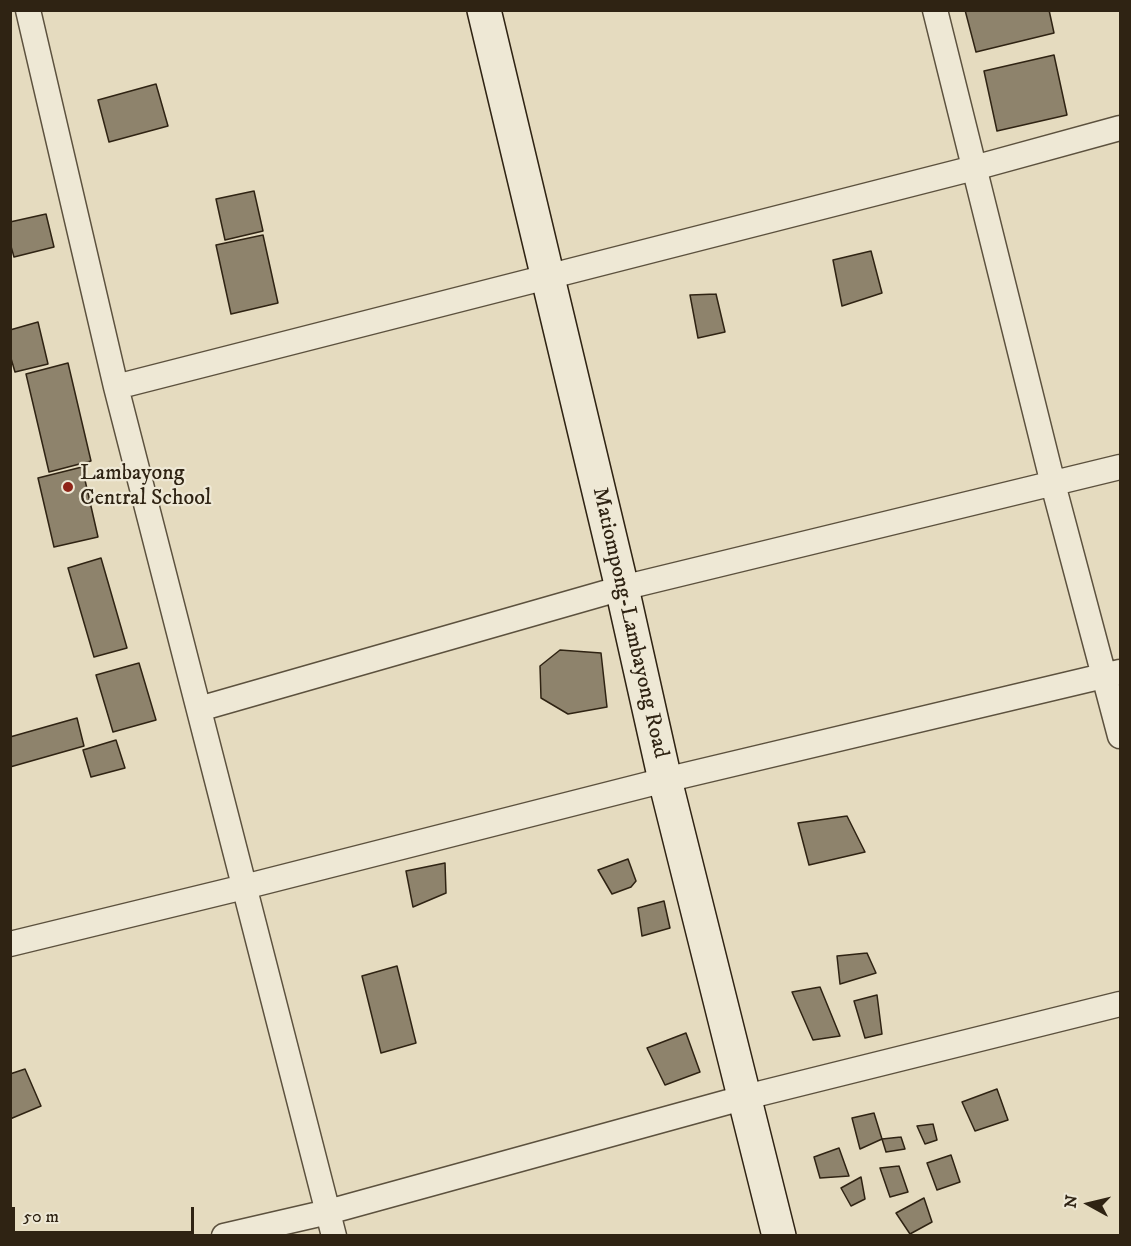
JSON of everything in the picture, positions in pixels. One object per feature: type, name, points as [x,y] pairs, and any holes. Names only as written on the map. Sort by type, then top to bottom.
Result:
[{"type":"main road","name":"Matiompong-Lambayong Road","points":[[484,10],[622,588],[665,780],[779,1236]]},
{"type":"street","points":[[28,10],[116,387],[334,1236]]},
{"type":"street","points":[[935,10],[1053,484],[1113,674],[1120,736]]},
{"type":"street","points":[[116,387],[974,168],[1120,128]]},
{"type":"street","points":[[199,709],[622,588],[1120,467]]},
{"type":"street","points":[[10,944],[665,780],[1113,674]]},
{"type":"street","points":[[224,1236],[328,1212],[746,1097],[1120,1004]]},
{"type":"building","points":[[965,10],[1049,10],[1054,33],[976,52]]},
{"type":"building","points":[[1054,55],[1067,115],[997,131],[984,71]]},
{"type":"building","points":[[156,84],[168,126],[109,142],[98,100]]},
{"type":"building","points":[[254,191],[263,231],[225,240],[216,199]]},
{"type":"building","points":[[46,214],[54,247],[14,257],[10,243],[10,222]]},
{"type":"building","points":[[263,235],[278,303],[231,314],[216,245]]},
{"type":"building","points":[[871,251],[882,293],[842,306],[833,260]]},
{"type":"building","points":[[716,294],[725,332],[698,338],[690,295]]},
{"type":"building","points":[[38,322],[48,364],[15,372],[10,355],[10,330]]},
{"type":"building","points":[[68,363],[91,461],[49,472],[26,374]]},
{"type":"building","points":[[82,467],[98,537],[54,547],[38,478]]},
{"type":"building","points":[[101,558],[127,648],[94,657],[68,568]]},
{"type":"building","points":[[560,650],[601,653],[607,707],[568,714],[541,698],[540,666]]},
{"type":"building","points":[[139,663],[156,720],[113,732],[96,675]]},
{"type":"building","points":[[77,718],[84,746],[10,767],[10,737]]},
{"type":"building","points":[[116,740],[125,768],[91,777],[83,750]]},
{"type":"building","points":[[847,816],[865,852],[809,865],[798,823]]},
{"type":"building","points":[[628,859],[636,881],[631,887],[612,894],[598,870]]},
{"type":"building","points":[[445,863],[446,893],[413,907],[406,871]]},
{"type":"building","points":[[664,901],[670,928],[642,936],[638,908]]},
{"type":"building","points":[[867,953],[876,973],[840,984],[837,956]]},
{"type":"building","points":[[397,966],[416,1043],[381,1053],[362,976]]},
{"type":"building","points":[[820,987],[840,1036],[813,1040],[792,992]]},
{"type":"building","points":[[877,995],[882,1034],[865,1038],[854,1001]]},
{"type":"building","points":[[686,1033],[700,1072],[665,1085],[647,1048]]},
{"type":"building","points":[[25,1069],[41,1106],[10,1119],[10,1074]]},
{"type":"building","points":[[997,1089],[1008,1120],[975,1131],[962,1102]]},
{"type":"building","points":[[874,1113],[882,1139],[860,1149],[852,1118]]},
{"type":"building","points":[[933,1124],[937,1140],[925,1144],[917,1126]]},
{"type":"building","points":[[901,1137],[905,1149],[886,1152],[882,1139]]},
{"type":"building","points":[[839,1148],[849,1176],[820,1178],[814,1157]]},
{"type":"building","points":[[951,1155],[960,1182],[937,1190],[927,1163]]},
{"type":"building","points":[[899,1166],[908,1192],[890,1197],[880,1168]]},
{"type":"building","points":[[861,1177],[865,1199],[851,1206],[841,1188]]},
{"type":"building","points":[[924,1198],[932,1222],[910,1234],[896,1213]]},
{"type":"place","name":"Lambayong Central School","points":[[68,487]]}]
